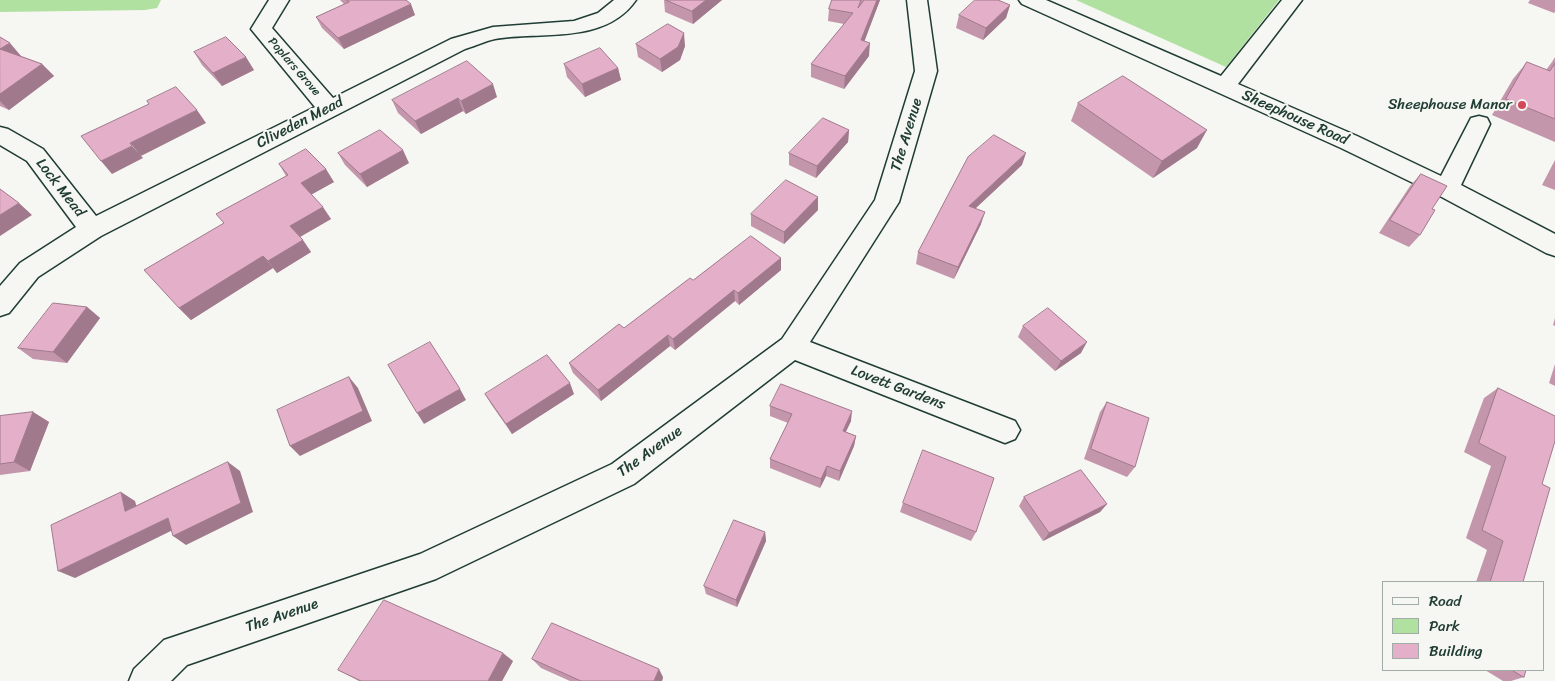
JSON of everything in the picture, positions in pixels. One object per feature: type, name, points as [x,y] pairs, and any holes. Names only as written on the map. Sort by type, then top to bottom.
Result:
[{"type":"street","name":"Poplars Grove","points":[[279,0],[261,29],[329,108]]},
{"type":"street","name":"Cliveden Mead","points":[[0,305],[29,270],[92,228],[458,44],[493,33],[576,27],[604,16],[626,0]]},
{"type":"street","name":"The Avenue","points":[[146,681],[176,652],[425,568],[623,474],[792,346],[887,202],[926,71],[917,0]]},
{"type":"street","name":"Sheephouse Road","points":[[1030,0],[1349,142],[1447,189],[1555,246]]},
{"type":"street","points":[[1224,87],[1292,0]]},
{"type":"street","points":[[1447,189],[1479,124]]},
{"type":"street","name":"Lock Mead","points":[[0,135],[35,155],[92,228]]},
{"type":"street","name":"Lovett Gardens","points":[[792,346],[1005,430]]},
{"type":"green space","points":[[0,0],[161,0],[157,8],[145,10],[0,12]]},
{"type":"green space","points":[[1076,0],[1279,0],[1226,67]]},
{"type":"building","points":[[347,0],[406,0],[411,4],[338,38],[316,17],[349,2]]},
{"type":"building","points":[[666,0],[706,0],[692,11]]},
{"type":"building","points":[[832,0],[861,0],[858,8],[864,0],[877,0],[861,40],[870,43],[845,76],[811,64],[853,13],[829,9]]},
{"type":"building","points":[[975,0],[998,0],[1010,5],[986,28],[959,15]]},
{"type":"building","points":[[668,24],[684,33],[678,47],[660,59],[636,44]]},
{"type":"building","points":[[0,37],[10,43],[0,49]]},
{"type":"building","points":[[226,37],[246,57],[213,73],[194,52]]},
{"type":"building","points":[[600,48],[618,68],[582,84],[564,64]]},
{"type":"building","points":[[0,49],[42,64],[0,94]]},
{"type":"building","points":[[467,61],[493,84],[461,101],[458,98],[415,121],[392,100]]},
{"type":"building","points":[[1527,62],[1550,71],[1555,63],[1555,119],[1506,99]]},
{"type":"building","points":[[1123,76],[1207,130],[1162,161],[1078,103]]},
{"type":"building","points":[[176,87],[197,110],[130,143],[132,146],[101,161],[81,136],[149,104],[147,101]]},
{"type":"building","points":[[823,118],[849,130],[817,166],[789,153]]},
{"type":"building","points":[[380,130],[403,150],[360,174],[338,153]]},
{"type":"building","points":[[994,135],[1026,153],[969,206],[985,212],[958,267],[918,252],[968,157]]},
{"type":"building","points":[[306,149],[326,169],[301,183],[323,207],[290,226],[303,240],[268,261],[263,256],[179,308],[144,270],[224,223],[216,214],[288,175],[279,164]]},
{"type":"building","points":[[1421,174],[1447,186],[1432,209],[1435,210],[1420,235],[1390,220]]},
{"type":"building","points":[[786,180],[818,197],[784,232],[751,214]]},
{"type":"building","points":[[0,189],[19,203],[0,215]]},
{"type":"building","points":[[751,236],[781,258],[738,293],[734,290],[673,339],[668,335],[598,390],[569,363],[619,324],[624,328],[690,278],[693,280]]},
{"type":"building","points":[[53,303],[87,307],[53,352],[18,348]]},
{"type":"building","points":[[1048,308],[1087,342],[1061,361],[1023,326]]},
{"type":"building","points":[[430,342],[460,389],[417,413],[388,365]]},
{"type":"building","points":[[547,355],[570,383],[506,424],[485,394]]},
{"type":"building","points":[[349,377],[363,411],[290,446],[277,410]]},
{"type":"building","points":[[781,384],[852,411],[843,431],[856,436],[840,471],[827,466],[821,479],[770,459],[792,414],[770,406]]},
{"type":"building","points":[[1498,388],[1555,416],[1555,441],[1542,484],[1550,488],[1523,581],[1490,581],[1503,541],[1482,530],[1506,457],[1479,443]]},
{"type":"building","points":[[1107,402],[1149,418],[1135,467],[1091,449]]},
{"type":"building","points":[[33,412],[14,462],[0,464],[0,416]]},
{"type":"building","points":[[923,450],[994,478],[976,532],[903,503]]},
{"type":"building","points":[[228,462],[241,503],[173,536],[168,518],[58,571],[51,525],[121,492],[125,511]]},
{"type":"building","points":[[1081,470],[1107,504],[1049,533],[1024,497]]},
{"type":"building","points":[[734,520],[765,532],[736,600],[704,586]]},
{"type":"building","points":[[384,600],[503,653],[488,681],[361,681],[338,670]]},
{"type":"building","points":[[552,623],[659,669],[654,681],[581,681],[532,659]]},
{"type":"building","points":[[1514,671],[1526,671],[1524,677]]},
{"type":"place","name":"Sheephouse Manor","points":[[1522,105]]}]
